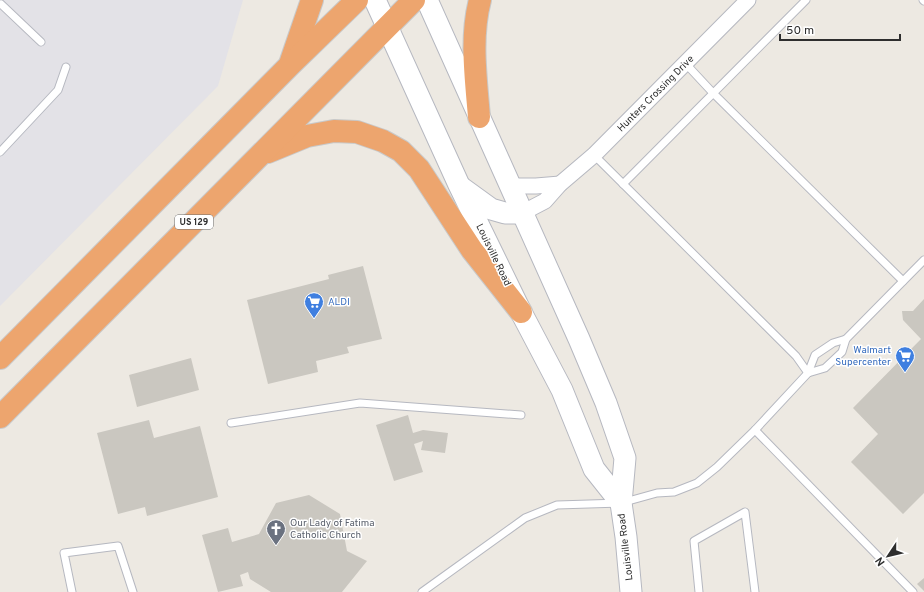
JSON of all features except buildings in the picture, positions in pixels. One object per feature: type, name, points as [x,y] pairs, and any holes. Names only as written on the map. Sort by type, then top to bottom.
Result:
[{"type":"highway","points":[[290,65],[312,0]]},
{"type":"highway","points":[[0,358],[290,65],[357,0]]},
{"type":"highway","name":"US 129","points":[[0,417],[414,0]]},
{"type":"highway","points":[[479,117],[475,76],[475,37],[480,0]]},
{"type":"highway","points":[[260,155],[307,136],[334,131],[357,132],[383,141],[401,151],[419,169],[472,250],[521,312]]},
{"type":"main road","name":"Louisville Road","points":[[375,0],[459,185],[521,312],[562,390],[594,469],[621,503]]},
{"type":"main road","name":"Louisville Road","points":[[427,0],[579,339],[606,403],[625,458],[621,503],[631,592]]},
{"type":"main road","points":[[459,185],[491,209],[505,213],[522,213]]},
{"type":"street","name":"Hunters Crossing Drive","points":[[522,213],[545,201],[560,184],[594,155],[686,64],[743,2]]},
{"type":"street","points":[[510,186],[560,184]]},
{"type":"lane","points":[[623,184],[806,0]]},
{"type":"lane","points":[[2,3],[40,42]]},
{"type":"lane","points":[[686,64],[903,282]]},
{"type":"lane","points":[[0,152],[58,90],[66,66]]},
{"type":"lane","points":[[594,155],[796,356],[808,373]]},
{"type":"lane","points":[[808,373],[824,368],[842,352],[846,339],[924,260]]},
{"type":"lane","points":[[422,592],[525,518],[557,505],[621,503],[657,493],[674,492],[697,483],[717,467],[755,430],[808,373],[815,355],[832,343],[846,339]]},
{"type":"lane","points":[[231,423],[360,403],[521,415]]},
{"type":"lane","points":[[755,430],[913,592]]},
{"type":"lane","points":[[699,592],[694,541],[745,512],[755,592]]},
{"type":"lane","points":[[72,592],[64,553],[118,546],[133,592]]},
{"type":"shaded area","points":[[0,0],[243,0],[218,86],[0,306]]},
{"type":"place","name":"ALDI","points":[[314,319]]},
{"type":"place","name":"Walmart Supercenter","points":[[905,373]]},
{"type":"place","name":"Our Lady of Fatima Catholic Church","points":[[276,546]]}]
